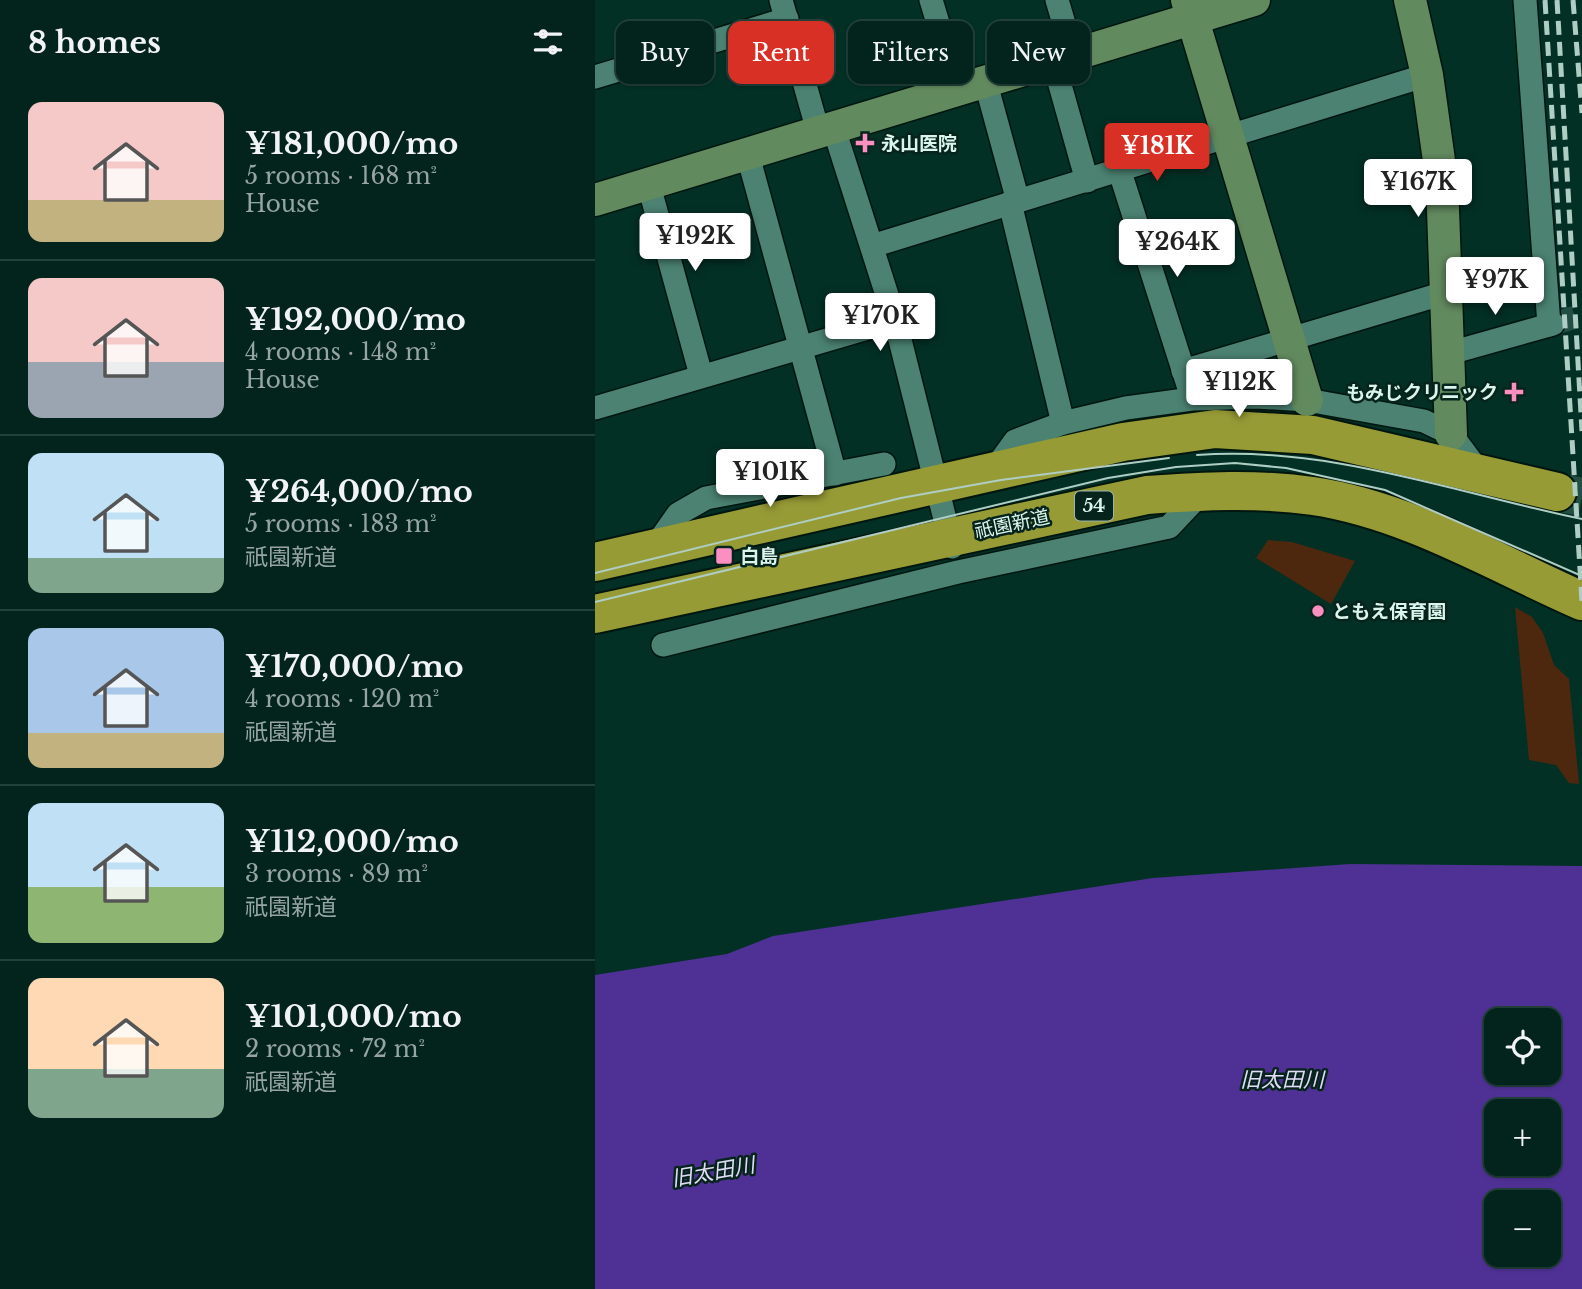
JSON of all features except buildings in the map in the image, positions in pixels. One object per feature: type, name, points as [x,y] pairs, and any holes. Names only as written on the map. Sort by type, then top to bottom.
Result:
[{"type":"highway","points":[[595,562],[1123,442],[1215,429],[1313,435],[1557,492]]},
{"type":"highway","name":"祇園新道","points":[[595,614],[702,592],[954,554],[1147,495],[1230,490],[1314,496],[1393,516],[1582,601]]},
{"type":"street","points":[[931,0],[972,85],[1014,202],[1063,424]]},
{"type":"street","points":[[1057,0],[1059,21]]},
{"type":"street","points":[[1090,47],[1190,9],[1254,0]]},
{"type":"street","points":[[1410,0],[1427,75],[1442,182],[1451,434]]},
{"type":"street","points":[[1450,353],[1551,325],[1525,0]]},
{"type":"street","points":[[1190,9],[1307,400]]},
{"type":"street","points":[[595,77],[784,10],[872,246],[895,320],[954,554]]},
{"type":"street","points":[[872,246],[1120,172],[1427,75]]},
{"type":"street","points":[[595,200],[987,80]]},
{"type":"street","points":[[1068,84],[1087,181]]},
{"type":"street","points":[[747,152],[835,474]]},
{"type":"street","points":[[1120,172],[1192,398]]},
{"type":"street","points":[[648,182],[701,375]]},
{"type":"street","points":[[1183,371],[1448,292]]},
{"type":"street","points":[[595,408],[895,320]]},
{"type":"street","points":[[994,470],[1014,441],[1063,424],[1126,408],[1192,398],[1256,397],[1307,400],[1424,421],[1451,434],[1480,473]]},
{"type":"street","points":[[652,551],[678,514],[706,498],[884,464]]},
{"type":"street","points":[[663,645],[732,628],[954,554],[1169,527],[1203,491]]},
{"type":"street","points":[[702,592],[732,628]]},
{"type":"shaded area","points":[[1268,540],[1292,542],[1355,561],[1331,604],[1256,558]]},
{"type":"shaded area","points":[[1515,607],[1532,617],[1543,633],[1554,665],[1569,679],[1579,784],[1569,783],[1556,765],[1529,760]]},
{"type":"water","name":"旧太田川","points":[[1350,864],[1582,866],[1582,1289],[595,1289],[595,975],[727,954],[773,936],[1153,878]]},
{"type":"tunnel","points":[[1553,324],[1582,315]]},
{"type":"tunnel","points":[[1557,492],[1582,497]]},
{"type":"tram line","points":[[1197,455],[1246,454],[1343,464],[1582,519]]},
{"type":"tram line","points":[[595,573],[901,498],[1001,480],[1169,458]]},
{"type":"tram line","points":[[595,602],[1108,478],[1176,467],[1235,463],[1286,468],[1385,490],[1582,576]]},
{"type":"railway","points":[[1545,0],[1582,602]]},
{"type":"railway","points":[[1557,0],[1582,431]]},
{"type":"railway","points":[[1573,0],[1582,113]]},
{"type":"place","name":"永山医院","points":[[865,143]]},
{"type":"place","name":"もみじクリニック","points":[[1514,392]]},
{"type":"place","name":"白島","points":[[724,556]]},
{"type":"place","name":"ともえ保育園","points":[[1318,611]]}]
